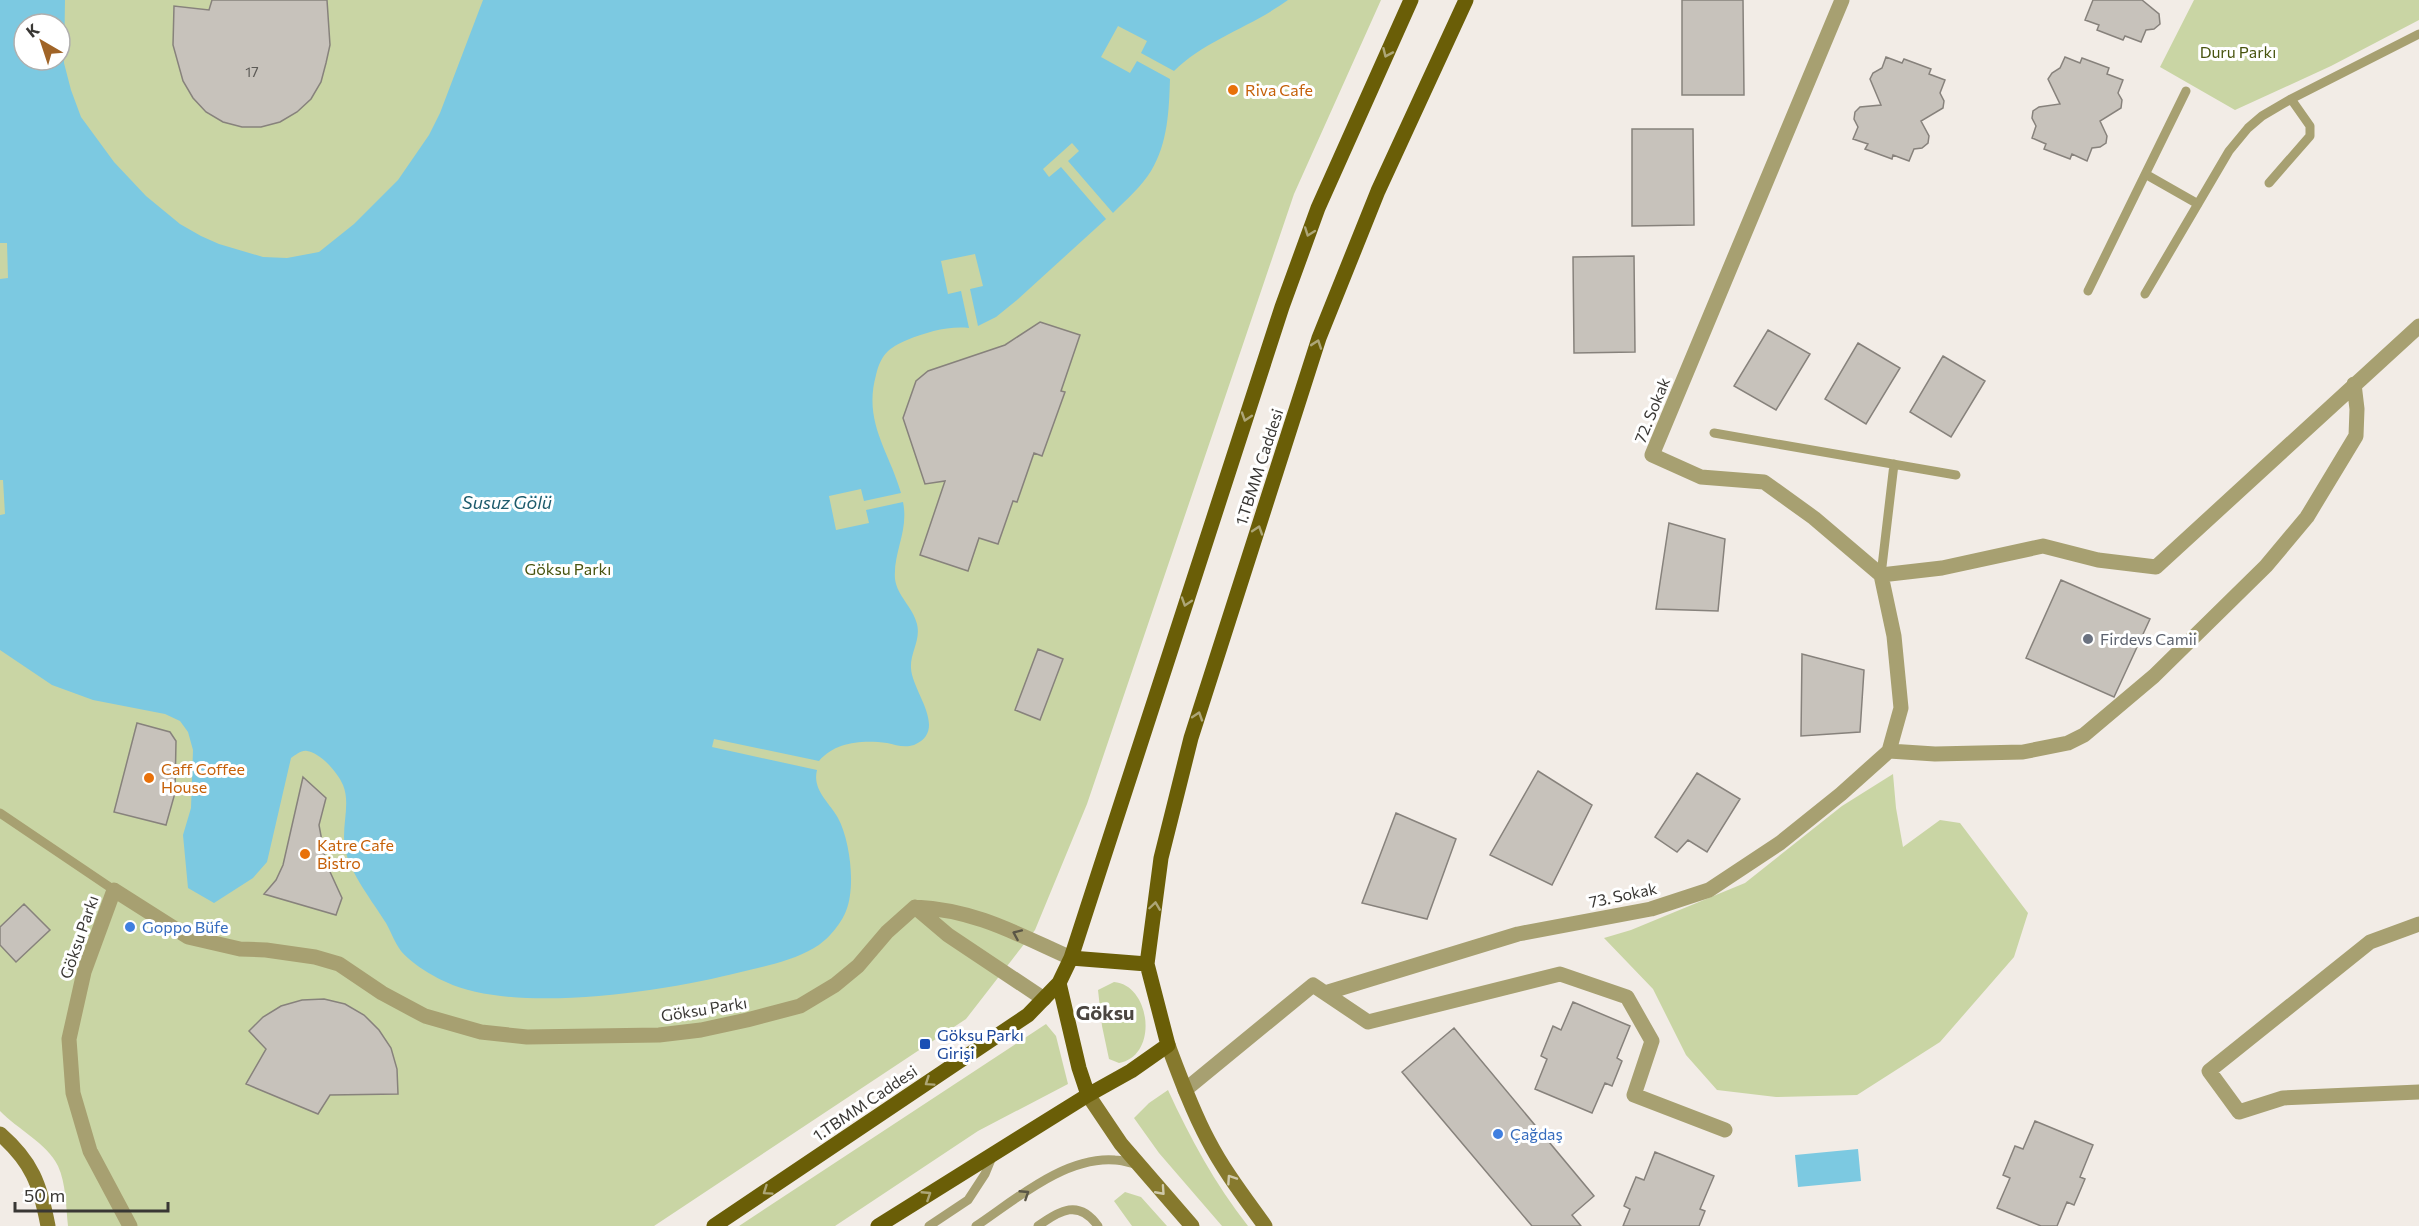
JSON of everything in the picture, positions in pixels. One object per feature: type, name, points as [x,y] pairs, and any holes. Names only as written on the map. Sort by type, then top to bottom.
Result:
[{"type":"main road","name":"1.TBMM Caddesi","points":[[714,1226],[1028,1015],[1059,984],[1071,958],[1282,307],[1318,208],[1411,0]]},
{"type":"main road","name":"1.TBMM Caddesi","points":[[1147,964],[1161,858],[1191,738],[1319,338],[1378,191],[1466,0]]},
{"type":"main road","points":[[1071,958],[1147,964],[1168,1045],[1185,1090],[1219,1160],[1265,1226]]},
{"type":"main road","points":[[1059,984],[1079,1068],[1088,1095],[1104,1121],[1138,1165],[1192,1226]]},
{"type":"main road","points":[[878,1226],[994,1152],[1131,1071],[1168,1045]]},
{"type":"main road","points":[[0,1134],[23,1156],[33,1172],[39,1186],[48,1226]]},
{"type":"street","name":"72. Sokak","points":[[1842,0],[1653,455],[1701,477],[1764,482],[1814,518],[1881,575]]},
{"type":"street","points":[[2354,384],[2357,409],[2356,436],[2307,517],[2266,566],[2154,676],[2084,735],[2068,743],[2023,752],[1935,754],[1888,751],[1901,708],[1894,636],[1881,575],[1942,568],[2043,546],[2098,560],[2156,567],[2354,384],[2419,326]]},
{"type":"street","name":"73. Sokak","points":[[1185,1090],[1313,985],[1326,993],[1518,934],[1651,909],[1709,890],[1780,843],[1841,794],[1888,751]]},
{"type":"street","name":"Göksu Parkı","points":[[130,1226],[90,1151],[73,1093],[69,1039],[84,972],[114,890],[188,937],[229,948],[266,950],[315,957],[339,964],[382,993],[425,1016],[481,1032],[527,1037],[659,1035],[701,1030],[800,1006],[835,985],[858,966],[887,932],[915,907]]},
{"type":"street","points":[[915,907],[946,908],[986,920],[1071,958]]},
{"type":"street","points":[[915,907],[948,934],[1044,999]]},
{"type":"street","points":[[2419,924],[2370,942],[2209,1071],[2239,1112],[2283,1098],[2419,1092]]},
{"type":"street","points":[[1326,993],[1368,1022],[1560,974],[1627,998],[1652,1041],[1634,1095],[1725,1130]]},
{"type":"lane","points":[[2145,294],[2229,151],[2248,128],[2262,116],[2291,99],[2419,34]]},
{"type":"lane","points":[[2088,291],[2147,175],[2186,91]]},
{"type":"lane","points":[[2269,183],[2310,136],[2310,126],[2291,99]]},
{"type":"lane","points":[[2147,175],[2198,204]]},
{"type":"lane","points":[[1714,433],[1956,475]]},
{"type":"lane","points":[[1881,575],[1894,464]]},
{"type":"lane","points":[[0,813],[114,890]]},
{"type":"lane","points":[[929,1226],[968,1200],[985,1174],[994,1152]]},
{"type":"lane","points":[[976,1226],[1061,1170],[1100,1160],[1116,1160],[1138,1165]]},
{"type":"lane","points":[[1038,1226],[1056,1212],[1075,1209],[1092,1218],[1098,1226]]},
{"type":"green space","name":"Göksu Parkı","points":[[0,0],[1381,0],[1294,194],[1087,804],[1035,930],[966,1019],[654,1226],[68,1226],[64,1187],[58,1166],[47,1150],[0,1111]]},
{"type":"green space","name":"Duru Parkı","points":[[2194,0],[2419,0],[2419,20],[2331,66],[2235,110],[2160,67]]},
{"type":"green space","points":[[1893,774],[1903,847],[1940,820],[1960,823],[2028,913],[2014,957],[1940,1042],[1857,1095],[1776,1097],[1717,1090],[1686,1055],[1653,989],[1604,938],[1631,930],[1745,883],[1842,806]]},
{"type":"green space","points":[[1114,982],[1126,986],[1136,995],[1145,1021],[1145,1035],[1140,1048],[1132,1058],[1119,1063],[1109,1059],[1098,990]]},
{"type":"green space","points":[[1046,1024],[1056,1036],[1068,1084],[978,1131],[835,1226],[739,1226]]},
{"type":"green space","points":[[1168,1090],[1204,1160],[1248,1226],[1222,1226],[1159,1153],[1134,1118],[1149,1103]]},
{"type":"green space","points":[[1125,1192],[1141,1197],[1167,1226],[1132,1226],[1114,1201]]},
{"type":"water","name":"Susuz Gölü","points":[[0,0],[65,0],[65,12],[12,12],[12,72],[66,72],[81,117],[114,162],[146,196],[180,224],[219,244],[263,257],[287,258],[319,252],[354,224],[398,180],[429,135],[440,113],[483,0],[1288,0],[1260,18],[1200,50],[1174,71],[1141,53],[1147,41],[1118,26],[1101,57],[1130,73],[1137,61],[1170,79],[1164,138],[1157,160],[1147,177],[1113,213],[1068,161],[1079,151],[1072,143],[1043,169],[1049,177],[1061,167],[1106,219],[1017,300],[996,317],[978,326],[970,289],[983,286],[975,254],[941,261],[948,294],[961,291],[969,328],[938,330],[895,346],[880,362],[873,392],[875,422],[901,493],[864,501],[861,489],[829,496],[836,530],[869,523],[866,510],[903,502],[903,532],[896,560],[895,579],[917,624],[918,636],[911,668],[929,720],[928,730],[924,738],[914,745],[851,743],[834,749],[819,761],[714,739],[712,747],[817,770],[819,790],[838,818],[846,838],[851,889],[841,921],[824,941],[806,953],[769,965],[674,986],[592,996],[511,997],[476,992],[446,982],[422,969],[401,951],[351,867],[344,840],[346,800],[341,780],[323,759],[307,751],[291,758],[267,862],[253,878],[214,903],[188,888],[183,835],[191,808],[193,750],[188,732],[180,721],[165,714],[93,700],[52,685],[0,650],[0,515],[5,514],[3,480],[0,480],[0,279],[8,278],[7,243],[0,243]]},
{"type":"water","points":[[1858,1149],[1861,1181],[1798,1187],[1795,1155]]},
{"type":"building","points":[[212,0],[327,0],[330,45],[321,82],[311,99],[297,112],[280,122],[261,127],[242,127],[223,122],[206,112],[193,98],[183,81],[173,45],[174,6],[209,10]]},
{"type":"building","points":[[1682,0],[1743,0],[1744,95],[1682,95]]},
{"type":"building","points":[[2093,0],[2142,0],[2159,14],[2160,24],[2154,29],[2146,30],[2141,42],[2125,36],[2123,40],[2097,30],[2099,25],[2085,20]]},
{"type":"building","points":[[1886,57],[1902,63],[1904,59],[1931,69],[1929,74],[1945,80],[1940,93],[1944,101],[1943,108],[1921,121],[1929,136],[1928,143],[1922,148],[1914,149],[1909,161],[1893,155],[1892,159],[1865,149],[1868,144],[1853,139],[1858,127],[1854,119],[1855,112],[1860,107],[1881,105],[1870,79],[1873,73],[1882,68]]},
{"type":"building","points":[[2065,57],[2080,63],[2082,58],[2109,68],[2107,74],[2123,80],[2118,93],[2122,100],[2121,108],[2100,121],[2107,136],[2106,143],[2092,148],[2087,161],[2072,154],[2070,159],[2044,149],[2046,144],[2032,138],[2036,126],[2032,118],[2033,111],[2039,107],[2060,104],[2048,79],[2060,68]]},
{"type":"building","points":[[1632,129],[1693,129],[1694,225],[1632,226]]},
{"type":"building","points":[[1634,256],[1635,352],[1574,353],[1573,257]]},
{"type":"building","points":[[1040,322],[1080,335],[1061,391],[1065,392],[1042,456],[1034,453],[1017,502],[1013,501],[998,544],[979,538],[968,571],[920,555],[945,481],[925,484],[903,418],[916,381],[928,371],[1005,345]]},
{"type":"building","points":[[1768,330],[1810,354],[1776,410],[1734,386]]},
{"type":"building","points":[[1858,343],[1900,368],[1866,424],[1825,399]]},
{"type":"building","points":[[1943,356],[1985,381],[1951,437],[1910,412]]},
{"type":"building","points":[[1669,523],[1725,539],[1718,611],[1656,609]]},
{"type":"building","name":"Firdevs Camii","points":[[2061,580],[2150,619],[2114,697],[2026,658]]},
{"type":"building","points":[[1038,649],[1063,659],[1040,720],[1015,710]]},
{"type":"building","points":[[1802,654],[1864,670],[1860,732],[1801,736]]},
{"type":"building","name":"Caff Coffee House","points":[[137,723],[170,732],[176,741],[175,793],[166,825],[114,812]]},
{"type":"building","points":[[1538,771],[1592,805],[1552,885],[1490,855]]},
{"type":"building","points":[[1697,773],[1740,799],[1707,852],[1688,840],[1677,852],[1655,837]]},
{"type":"building","name":"Katre Cafe Bistro","points":[[303,777],[326,798],[319,825],[326,863],[342,898],[336,915],[264,894],[276,880],[283,865]]},
{"type":"building","points":[[1396,813],[1456,839],[1427,919],[1362,903]]},
{"type":"building","points":[[24,904],[50,930],[16,962],[0,945],[0,927]]},
{"type":"building","points":[[324,999],[345,1004],[364,1015],[379,1030],[391,1048],[397,1069],[398,1094],[330,1095],[318,1114],[246,1084],[266,1049],[249,1031],[263,1017],[281,1006],[302,1000]]},
{"type":"building","points":[[1573,1002],[1630,1026],[1617,1058],[1622,1061],[1612,1086],[1605,1083],[1592,1113],[1535,1089],[1547,1059],[1541,1056],[1553,1026],[1561,1030]]},
{"type":"building","name":"Çağdaş","points":[[1454,1028],[1594,1196],[1572,1215],[1581,1226],[1532,1226],[1402,1072]]},
{"type":"building","points":[[2035,1121],[2093,1145],[2080,1177],[2085,1179],[2074,1205],[2067,1202],[2057,1226],[2041,1226],[1997,1208],[2010,1178],[2003,1175],[2015,1146],[2023,1149]]},
{"type":"building","points":[[1655,1152],[1714,1176],[1700,1209],[1705,1211],[1699,1226],[1623,1226],[1630,1209],[1624,1206],[1636,1177],[1644,1180]]},
{"type":"place","name":"Riva Cafe","points":[[1233,90]]},
{"type":"place","name":"Firdevs Camii","points":[[2088,639]]},
{"type":"place","name":"Caff Coffee House","points":[[149,778]]},
{"type":"place","name":"Katre Cafe Bistro","points":[[305,854]]},
{"type":"place","name":"Goppo Büfe","points":[[130,927]]},
{"type":"place","name":"Göksu Parkı Girişi","points":[[925,1044]]},
{"type":"place","name":"Çağdaş","points":[[1498,1134]]},
{"type":"district","name":"Göksu","points":[[1105,1013]]}]
